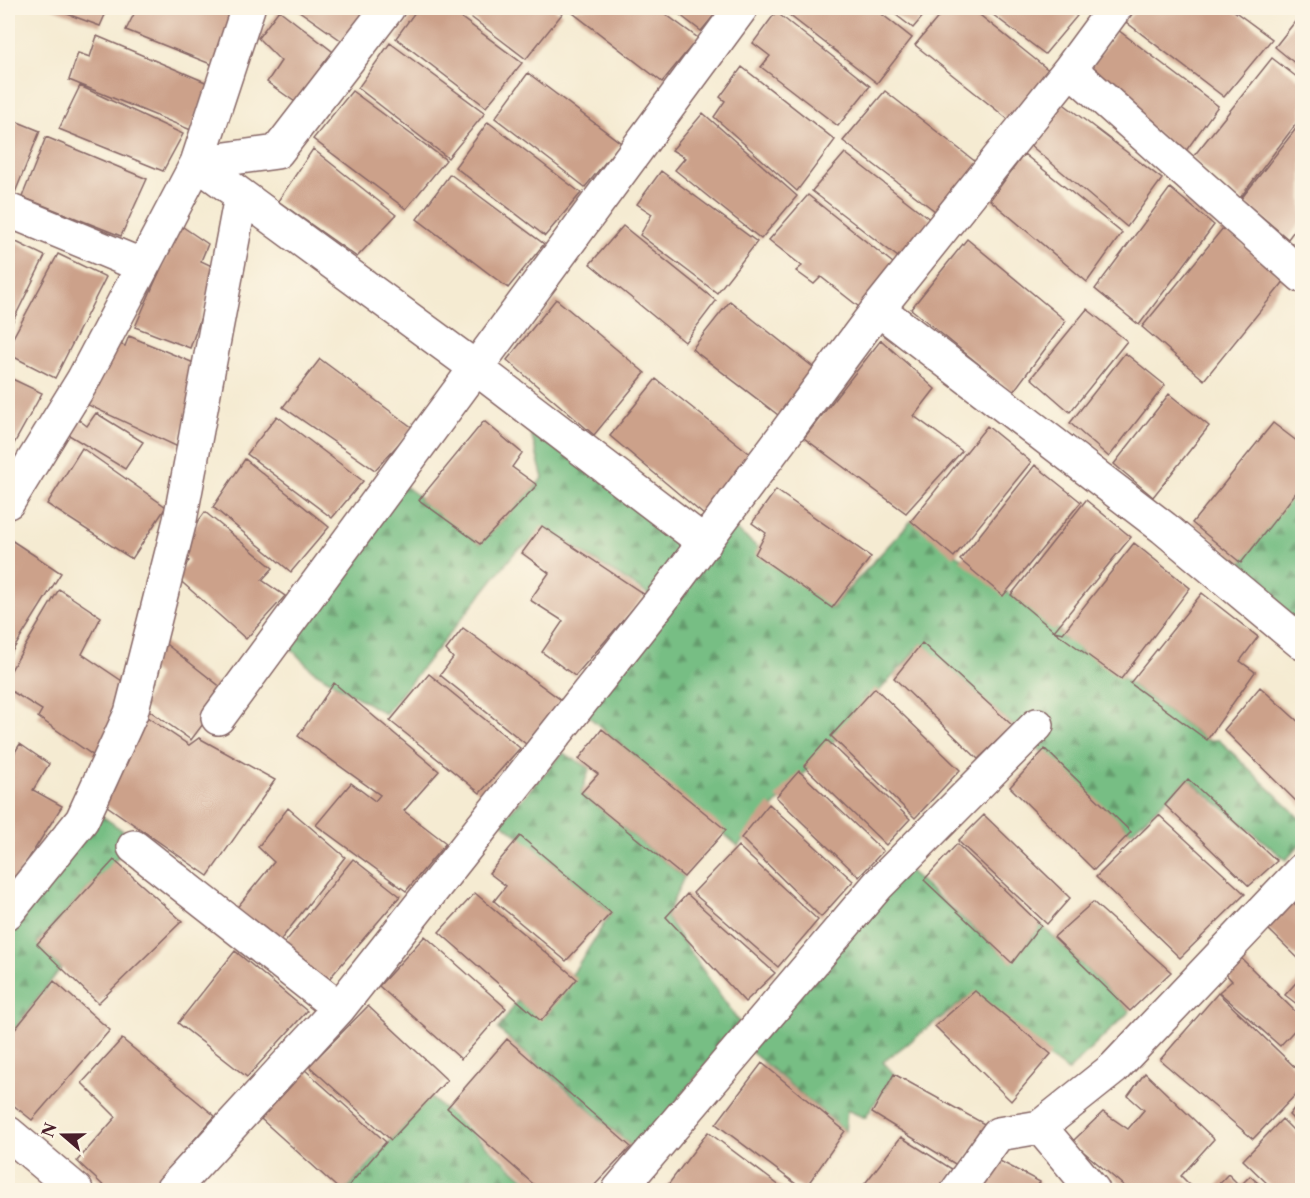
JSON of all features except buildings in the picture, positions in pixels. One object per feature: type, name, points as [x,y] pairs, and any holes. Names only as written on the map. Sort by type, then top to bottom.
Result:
[{"type":"street","points":[[8,502],[82,380],[197,163],[248,8]]},
{"type":"street","points":[[197,163],[277,152],[388,8]]},
{"type":"street","points":[[218,718],[741,8]]},
{"type":"street","points":[[172,1191],[339,1008],[705,543],[878,309],[1070,69],[1115,8]]},
{"type":"street","points":[[1070,69],[1302,276]]},
{"type":"street","points":[[197,163],[476,368],[705,543]]},
{"type":"street","points":[[8,912],[82,820],[131,713],[180,520],[241,196]]},
{"type":"street","points":[[8,210],[143,266]]},
{"type":"street","points":[[878,309],[1164,528],[1302,644]]},
{"type":"street","points":[[619,1191],[878,885],[1037,725]]},
{"type":"street","points":[[134,847],[339,1008]]},
{"type":"street","points":[[958,1191],[998,1134],[1040,1127],[1114,1068],[1302,870]]},
{"type":"street","points":[[1040,1127],[1093,1191]]},
{"type":"street","points":[[8,1133],[76,1191]]},
{"type":"green space","points":[[530,430],[699,539],[660,602],[549,531],[516,551],[385,714],[312,670],[278,636],[395,478],[480,544],[543,478]]},
{"type":"green space","points":[[1302,470],[1302,634],[1220,565]]},
{"type":"green space","points":[[911,521],[1207,740],[1219,740],[1302,820],[1302,842],[1286,860],[1188,779],[1131,832],[922,644],[738,846],[580,709],[730,525],[832,607]]},
{"type":"green space","points":[[563,753],[590,768],[581,793],[684,877],[666,917],[739,1022],[638,1152],[498,1029],[517,1001],[545,1017],[611,913],[501,822]]},
{"type":"green space","points":[[92,809],[135,839],[37,943],[61,968],[8,1037],[8,914]]},
{"type":"green space","points":[[907,869],[1012,962],[1041,925],[1130,1011],[1068,1071],[966,999],[883,1062],[894,1074],[865,1118],[847,1110],[845,1131],[749,1050]]},
{"type":"green space","points":[[430,1097],[537,1190],[346,1190]]}]
